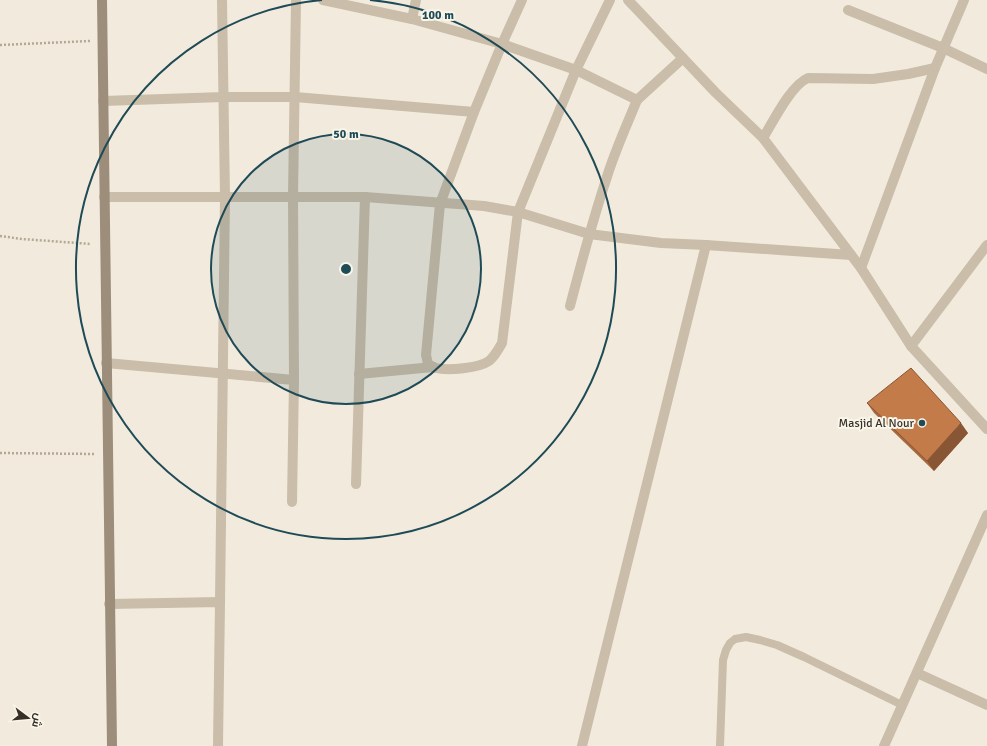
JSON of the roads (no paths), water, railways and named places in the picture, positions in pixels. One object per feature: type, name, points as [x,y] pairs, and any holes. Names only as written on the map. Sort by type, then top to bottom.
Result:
[{"type":"street","points":[[102,0],[112,746]]},
{"type":"street","points":[[218,746],[224,373],[225,197],[222,0]]},
{"type":"street","points":[[292,502],[294,380],[293,196],[296,0]]},
{"type":"street","points":[[323,0],[412,20],[502,44],[576,70],[637,100]]},
{"type":"street","points":[[412,20],[416,0]]},
{"type":"street","points":[[522,0],[474,112],[440,204],[426,355],[428,364],[438,369],[462,369],[487,362],[495,356],[502,343],[518,212],[576,70],[610,0]]},
{"type":"street","points":[[628,0],[716,93],[763,138],[861,268],[911,346],[987,429]]},
{"type":"street","points":[[861,268],[935,68],[964,0]]},
{"type":"street","points":[[848,10],[943,48],[987,69]]},
{"type":"street","points":[[570,306],[606,179],[637,100],[683,58]]},
{"type":"street","points":[[763,138],[791,94],[801,81],[808,78],[873,79],[935,68]]},
{"type":"street","points":[[103,101],[224,97],[295,97],[474,112]]},
{"type":"street","points":[[104,197],[365,197],[440,204],[484,206],[518,212],[590,234],[661,243],[851,255]]},
{"type":"street","points":[[356,484],[365,197]]},
{"type":"street","points":[[582,746],[706,245]]},
{"type":"street","points":[[911,346],[987,245]]},
{"type":"street","points":[[106,363],[294,380]]},
{"type":"street","points":[[359,374],[433,367]]},
{"type":"street","points":[[884,746],[987,516]]},
{"type":"street","points":[[109,604],[220,602]]},
{"type":"street","points":[[917,673],[987,705]]},
{"type":"lane","points":[[720,746],[723,660],[726,650],[730,643],[735,639],[746,637],[777,645],[902,706]]},
{"type":"place","name":"Masjid Al Nour","points":[[922,423]]}]
